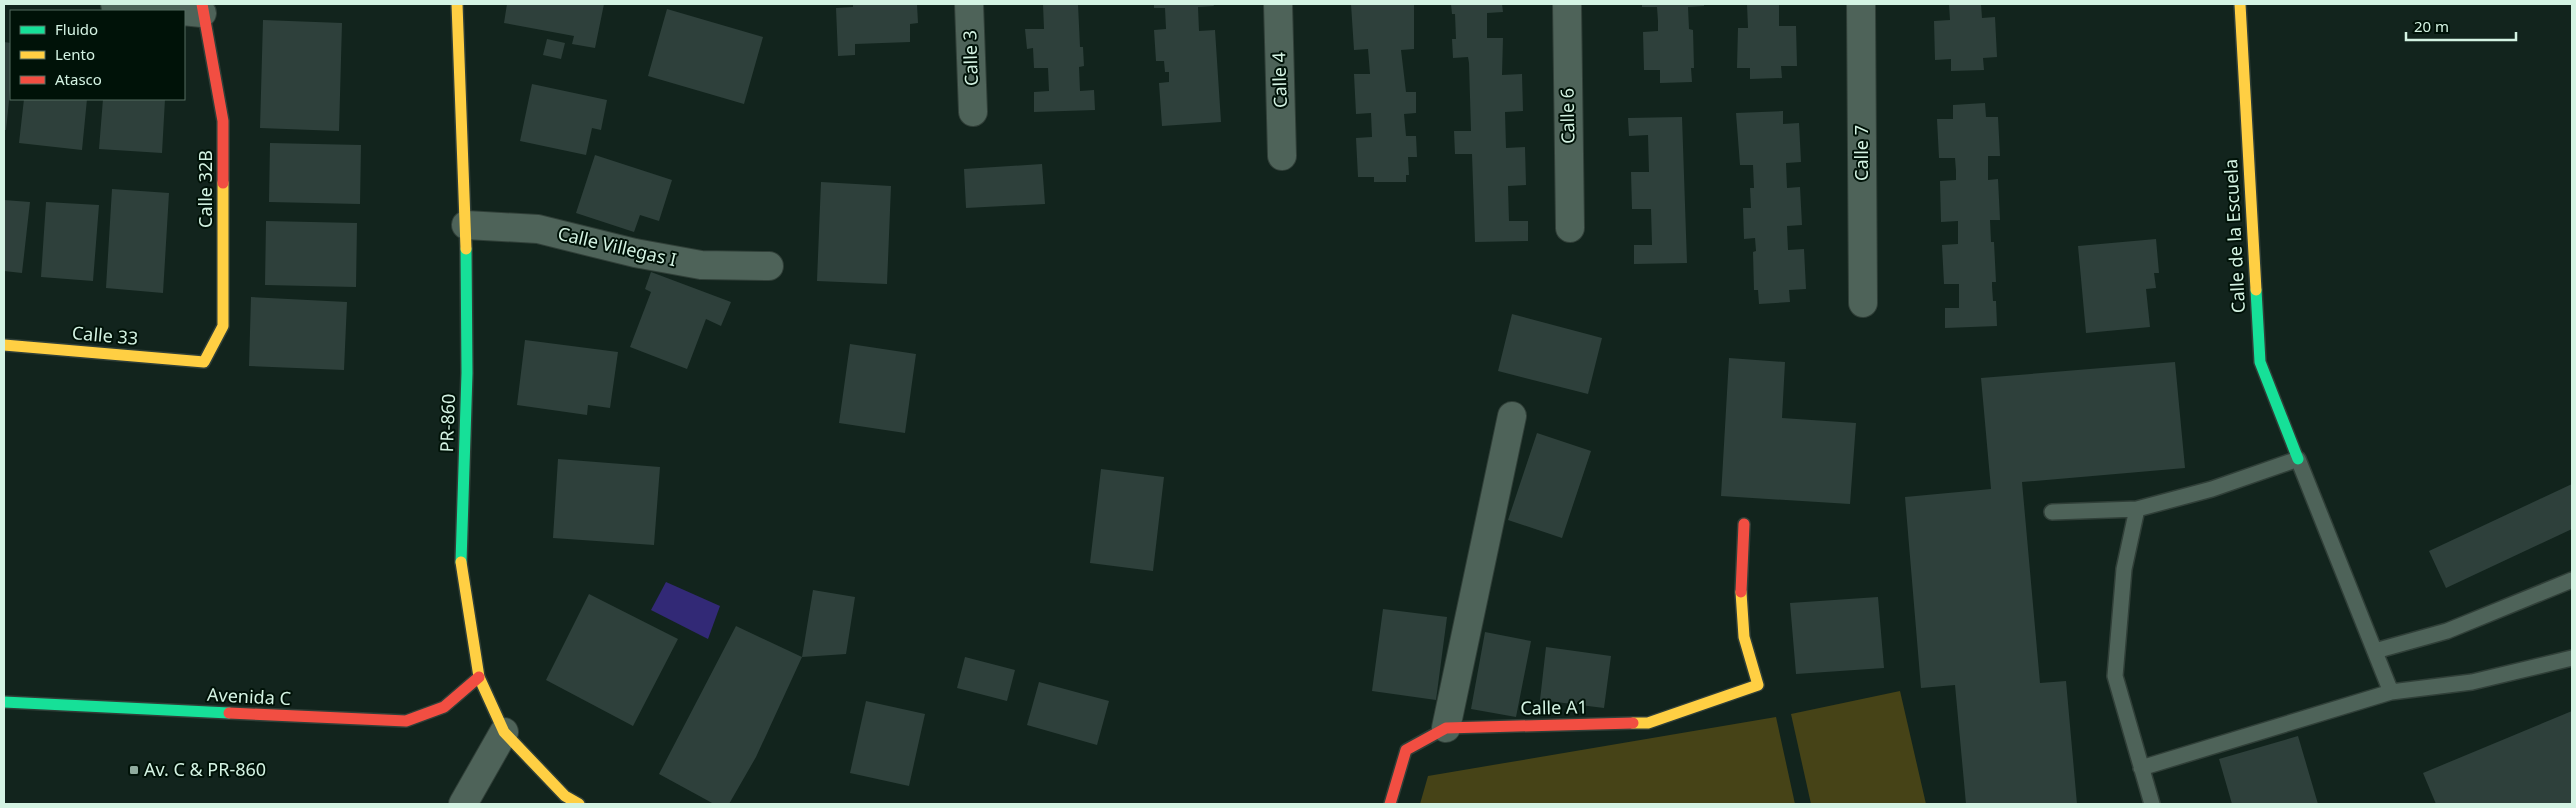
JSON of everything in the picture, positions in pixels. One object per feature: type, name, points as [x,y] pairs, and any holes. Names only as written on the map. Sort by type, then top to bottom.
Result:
[{"type":"street","points":[[115,4],[202,8]]},
{"type":"street","name":"PR-860","points":[[457,4],[466,225],[467,373],[461,566],[479,677],[504,732],[565,796],[578,804]]},
{"type":"street","name":"Calle 3","points":[[969,4],[973,112]]},
{"type":"street","name":"Calle 4","points":[[1278,4],[1282,156]]},
{"type":"street","name":"Calle 6","points":[[1567,4],[1570,228]]},
{"type":"street","name":"Calle 7","points":[[1861,4],[1863,303]]},
{"type":"street","name":"Calle de la Escuela","points":[[2240,4],[2260,362],[2298,458]]},
{"type":"street","name":"Calle 32B","points":[[202,8],[223,121],[224,326],[204,362]]},
{"type":"street","name":"Calle Villegas I","points":[[466,225],[538,229],[635,253],[701,265],[769,266]]},
{"type":"street","name":"Calle 33","points":[[4,345],[204,362]]},
{"type":"street","points":[[1446,728],[1512,416]]},
{"type":"street","name":"Calle A1","points":[[1390,804],[1406,750],[1446,728],[1648,723],[1758,685],[1744,637],[1741,593],[1744,524]]},
{"type":"street","name":"Avenida C","points":[[4,702],[406,721],[444,707],[479,677]]},
{"type":"street","points":[[463,804],[504,732]]},
{"type":"lane","points":[[2052,512],[2137,509],[2212,489],[2298,458],[2391,692]]},
{"type":"lane","points":[[2137,509],[2124,569],[2115,676],[2152,804]]},
{"type":"lane","points":[[2375,651],[2447,631],[2572,580]]},
{"type":"lane","points":[[2141,768],[2391,692],[2472,682],[2572,658]]},
{"type":"shaded area","points":[[666,582],[720,606],[708,639],[651,610]]},
{"type":"shaded area","points":[[1900,691],[1926,804],[1811,804],[1791,714]]},
{"type":"shaded area","points":[[1776,717],[1795,804],[1420,804],[1428,776]]},
{"type":"building","points":[[507,4],[604,4],[595,48],[572,44],[574,36],[504,23]]},
{"type":"building","points":[[853,4],[917,4],[918,23],[910,24],[910,42],[855,44],[855,55],[838,56],[836,8],[853,7]]},
{"type":"building","points":[[1043,4],[1078,4],[1080,47],[1083,47],[1084,66],[1079,67],[1080,91],[1094,90],[1095,110],[1034,112],[1034,92],[1049,91],[1048,68],[1034,68],[1033,48],[1027,49],[1025,29],[1044,29]]},
{"type":"building","points":[[1154,4],[1213,4],[1214,6],[1198,7],[1199,31],[1215,30],[1221,122],[1162,126],[1159,83],[1169,82],[1169,72],[1165,72],[1164,61],[1156,61],[1154,30],[1166,29],[1165,8],[1154,8]]},
{"type":"building","points":[[1351,4],[1414,4],[1414,49],[1401,50],[1406,92],[1416,92],[1416,113],[1404,114],[1406,136],[1416,136],[1417,157],[1408,157],[1409,175],[1406,175],[1406,182],[1374,182],[1374,177],[1358,177],[1356,138],[1372,137],[1371,113],[1356,114],[1354,74],[1370,74],[1368,49],[1354,50]]},
{"type":"building","points":[[1451,4],[1502,4],[1503,12],[1487,13],[1487,38],[1503,38],[1502,75],[1522,74],[1523,111],[1505,112],[1506,148],[1525,147],[1526,185],[1508,186],[1509,221],[1528,221],[1528,241],[1475,242],[1472,154],[1455,154],[1454,131],[1471,131],[1469,63],[1468,57],[1453,58],[1452,39],[1456,39],[1455,14],[1452,14]]},
{"type":"building","points":[[1642,4],[1704,4],[1704,6],[1688,7],[1689,29],[1693,30],[1694,68],[1691,68],[1692,82],[1660,83],[1660,70],[1644,70],[1643,32],[1658,31],[1658,21],[1657,7],[1642,7]]},
{"type":"building","points":[[1747,4],[1779,4],[1779,26],[1796,26],[1797,66],[1781,66],[1782,78],[1750,79],[1750,68],[1737,68],[1738,28],[1748,28]]},
{"type":"building","points":[[1949,4],[1981,4],[1982,18],[1995,17],[1997,57],[1983,58],[1984,70],[1951,71],[1951,59],[1935,60],[1934,21],[1950,20]]},
{"type":"building","points":[[667,9],[763,37],[744,104],[648,76]]},
{"type":"building","points":[[263,20],[342,23],[339,131],[260,128]]},
{"type":"building","points":[[547,39],[565,43],[561,59],[543,55]]},
{"type":"building","points":[[4,42],[10,43],[10,91],[6,130],[4,130]]},
{"type":"building","points":[[532,84],[607,100],[601,130],[592,128],[586,155],[520,141]]},
{"type":"building","points":[[24,100],[87,100],[82,150],[19,143]]},
{"type":"building","points":[[103,100],[165,100],[162,153],[99,149]]},
{"type":"building","points":[[1985,103],[1986,117],[1998,117],[2000,156],[1988,156],[1988,180],[1998,179],[2000,220],[1990,220],[1991,242],[1994,242],[1996,282],[1992,282],[1992,286],[1993,301],[1996,301],[1997,326],[1945,328],[1945,308],[1959,308],[1959,284],[1944,284],[1942,245],[1958,244],[1958,221],[1941,222],[1940,181],[1956,180],[1956,171],[1955,158],[1939,158],[1937,119],[1953,119],[1953,105]]},
{"type":"building","points":[[1783,111],[1783,124],[1799,123],[1801,162],[1786,163],[1787,188],[1800,187],[1802,225],[1787,226],[1788,250],[1804,249],[1806,289],[1789,290],[1790,302],[1759,304],[1758,290],[1754,290],[1753,252],[1756,251],[1755,238],[1744,239],[1743,208],[1751,208],[1750,188],[1754,188],[1753,165],[1740,165],[1736,113]]},
{"type":"building","points":[[1682,117],[1687,263],[1634,264],[1634,245],[1652,245],[1651,209],[1632,209],[1631,172],[1649,172],[1648,135],[1629,136],[1628,118]]},
{"type":"building","points":[[270,143],[361,145],[360,204],[269,202]]},
{"type":"building","points":[[595,155],[672,180],[659,221],[640,215],[634,232],[576,213]]},
{"type":"building","points":[[1042,164],[1045,204],[966,208],[964,169]]},
{"type":"building","points":[[821,182],[891,186],[887,284],[817,281]]},
{"type":"building","points":[[112,189],[169,193],[163,293],[106,288]]},
{"type":"building","points":[[4,200],[30,202],[22,273],[4,271]]},
{"type":"building","points":[[46,202],[99,205],[93,281],[41,277]]},
{"type":"building","points":[[266,221],[357,223],[356,287],[265,285]]},
{"type":"building","points":[[2156,239],[2159,273],[2154,273],[2156,288],[2146,289],[2150,327],[2086,333],[2078,246]]},
{"type":"building","points":[[651,272],[731,302],[721,326],[706,319],[687,369],[630,347],[651,292],[645,289]]},
{"type":"building","points":[[251,297],[347,302],[344,370],[249,366]]},
{"type":"building","points":[[1512,314],[1602,338],[1588,394],[1498,371]]},
{"type":"building","points":[[525,340],[618,352],[610,408],[588,405],[587,415],[517,405]]},
{"type":"building","points":[[850,344],[916,354],[905,433],[839,423]]},
{"type":"building","points":[[1729,358],[1785,362],[1782,418],[1856,423],[1850,504],[1721,496]]},
{"type":"building","points":[[2175,362],[2185,468],[2022,482],[2040,683],[2066,681],[2077,804],[1966,804],[1955,685],[1921,688],[1905,497],[1991,489],[1981,378]]},
{"type":"building","points":[[1537,433],[1591,451],[1562,538],[1508,520]]},
{"type":"building","points":[[558,459],[660,467],[654,545],[553,538]]},
{"type":"building","points":[[1101,469],[1164,477],[1153,571],[1090,563]]},
{"type":"building","points":[[2572,484],[2572,529],[2446,588],[2429,551]]},
{"type":"building","points":[[813,590],[855,597],[846,654],[802,657]]},
{"type":"building","points":[[589,594],[678,639],[633,726],[546,680]]},
{"type":"building","points":[[1878,597],[1884,668],[1796,674],[1790,603]]},
{"type":"building","points":[[1383,609],[1447,617],[1436,700],[1372,691]]},
{"type":"building","points":[[736,626],[802,657],[756,757],[729,804],[714,804],[659,774]]},
{"type":"building","points":[[1485,632],[1531,641],[1516,717],[1471,709]]},
{"type":"building","points":[[1546,647],[1611,656],[1604,708],[1540,700]]},
{"type":"building","points":[[965,657],[1015,670],[1007,701],[957,688]]},
{"type":"building","points":[[1039,682],[1109,701],[1097,745],[1027,725]]},
{"type":"building","points":[[866,701],[925,714],[909,786],[850,773]]},
{"type":"building","points":[[2572,711],[2572,804],[2436,804],[2423,773]]},
{"type":"building","points":[[2298,736],[2318,804],[2232,804],[2219,759]]},
{"type":"traffic: fast","points":[[461,562],[467,373],[466,249]]},
{"type":"traffic: fast","points":[[2256,290],[2260,362],[2298,459]]},
{"type":"traffic: fast","points":[[4,702],[229,713]]},
{"type":"traffic: slow","points":[[457,4],[466,249]]},
{"type":"traffic: slow","points":[[2240,4],[2256,290]]},
{"type":"traffic: slow","points":[[4,345],[204,362],[223,326],[223,183]]},
{"type":"traffic: slow","points":[[461,562],[479,677],[504,732],[565,796],[579,804]]},
{"type":"traffic: slow","points":[[1633,723],[1648,723],[1758,685],[1744,637],[1741,592]]},
{"type":"traffic: jam","points":[[202,4],[223,121],[223,183]]},
{"type":"traffic: jam","points":[[1741,592],[1744,524]]},
{"type":"traffic: jam","points":[[229,713],[406,721],[444,707],[479,677]]},
{"type":"traffic: jam","points":[[1390,804],[1406,750],[1446,728],[1633,723]]},
{"type":"place","name":"Av. C & PR-860","points":[[134,770]]}]
